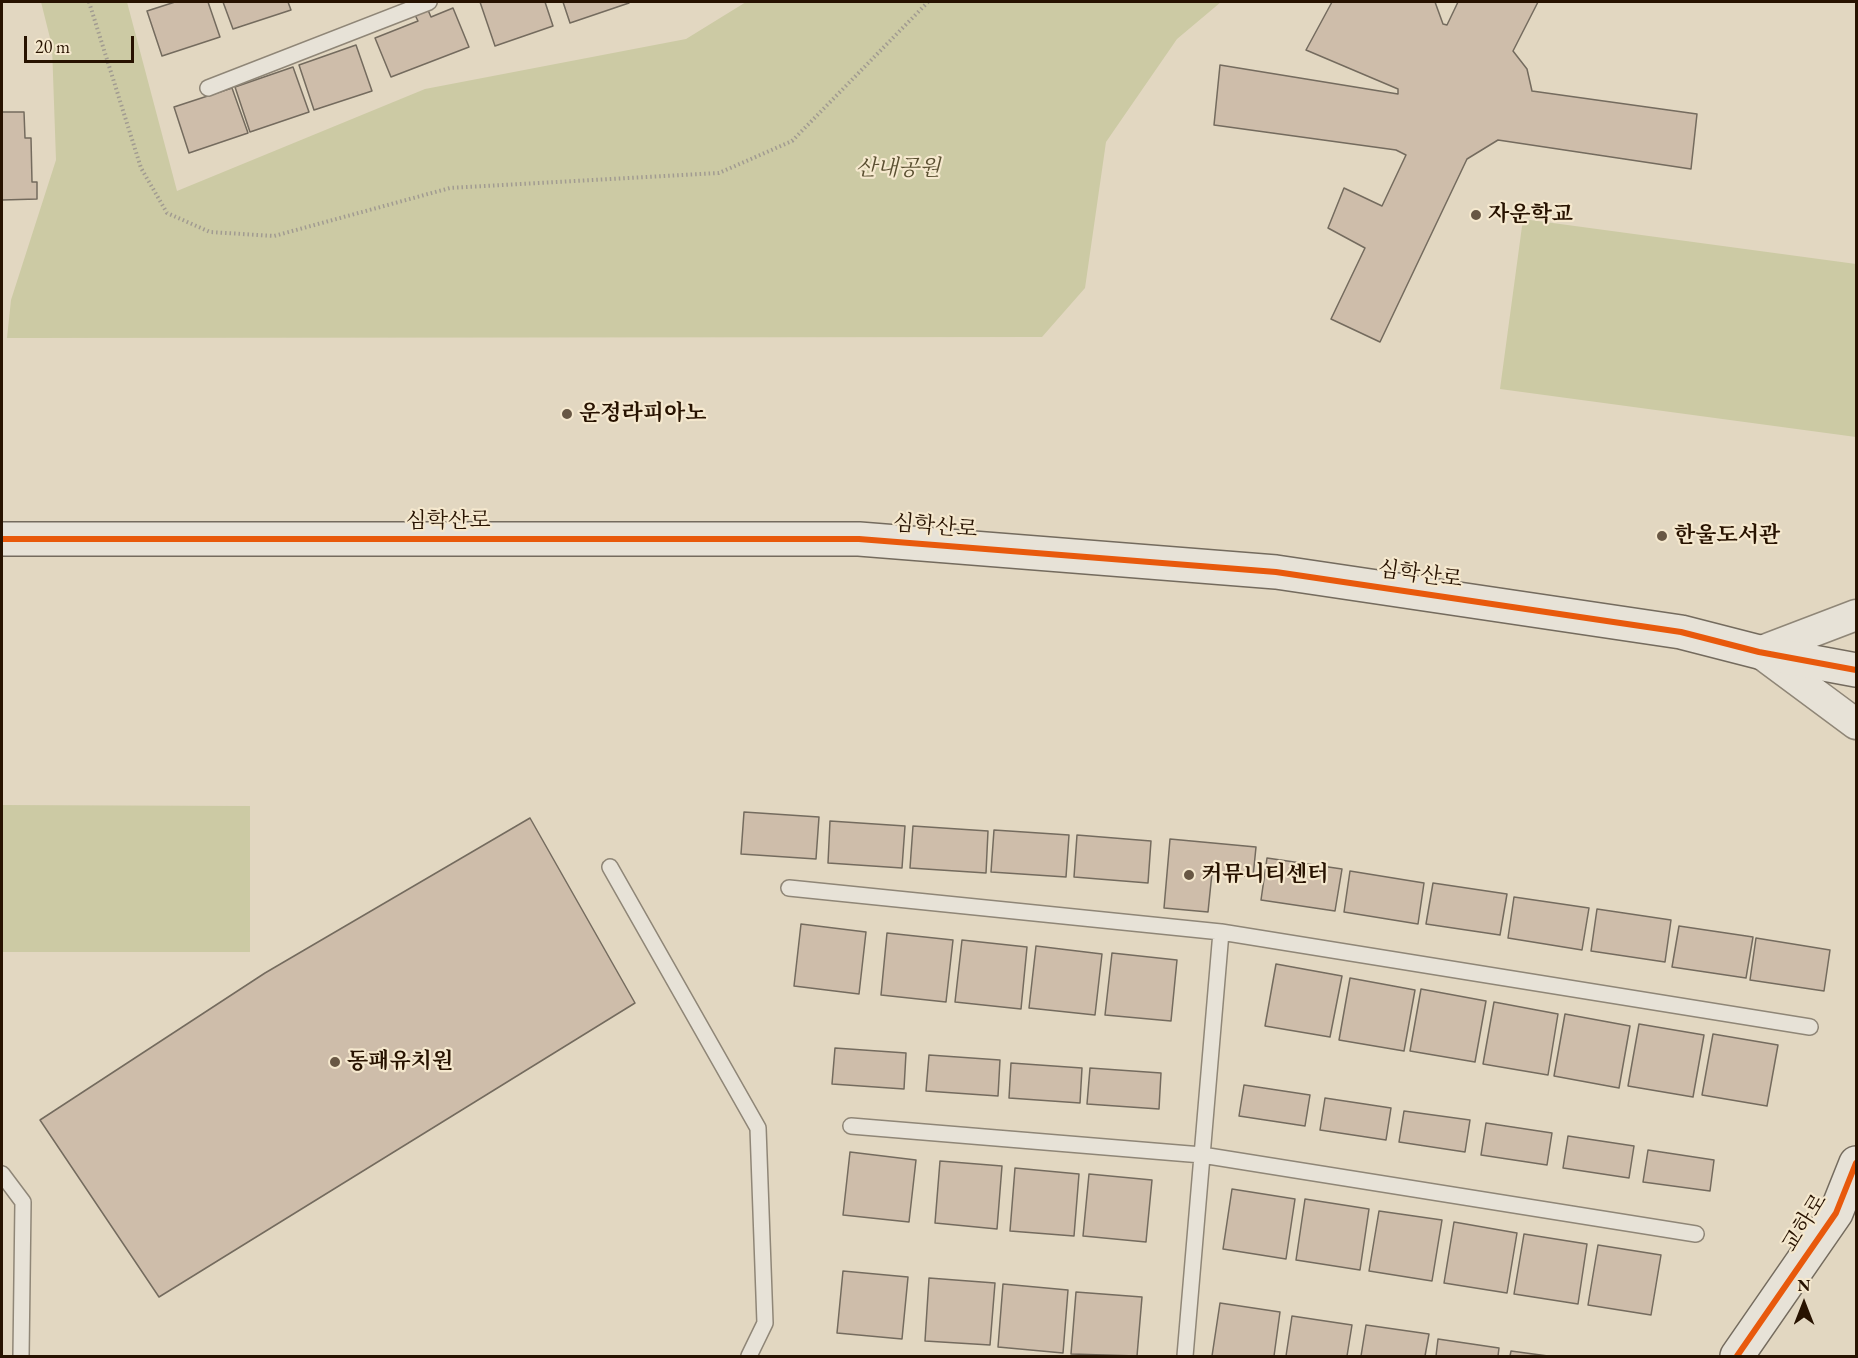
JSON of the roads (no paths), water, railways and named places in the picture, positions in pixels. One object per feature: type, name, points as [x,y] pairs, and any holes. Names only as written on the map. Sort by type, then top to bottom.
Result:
[{"type":"street","name":"심학산로","points":[[2,539],[859,539],[1275,572],[1681,632],[1759,652],[1857,670]]},
{"type":"street","points":[[1759,652],[1857,615]]},
{"type":"street","points":[[1759,652],[1857,724]]},
{"type":"street","name":"교하로","points":[[1737,1356],[1836,1213],[1857,1164]]},
{"type":"lane","points":[[208,88],[404,6],[429,2]]},
{"type":"lane","points":[[610,867],[758,1128],[765,1323],[749,1356]]},
{"type":"lane","points":[[789,888],[1221,932],[1810,1027]]},
{"type":"lane","points":[[1185,1356],[1221,932]]},
{"type":"lane","points":[[851,1126],[1202,1155],[1696,1234]]},
{"type":"lane","points":[[2,1174],[23,1202],[21,1356]]},
{"type":"place","name":"자운학교","points":[[1476,215]]},
{"type":"place","name":"운정라피아노","points":[[567,414]]},
{"type":"place","name":"한울도서관","points":[[1662,536]]},
{"type":"place","name":"커뮤니티센터","points":[[1189,875]]},
{"type":"place","name":"동패유치원","points":[[335,1062]]},
{"type":"park label","name":"산내공원","points":[[898,169]]}]
